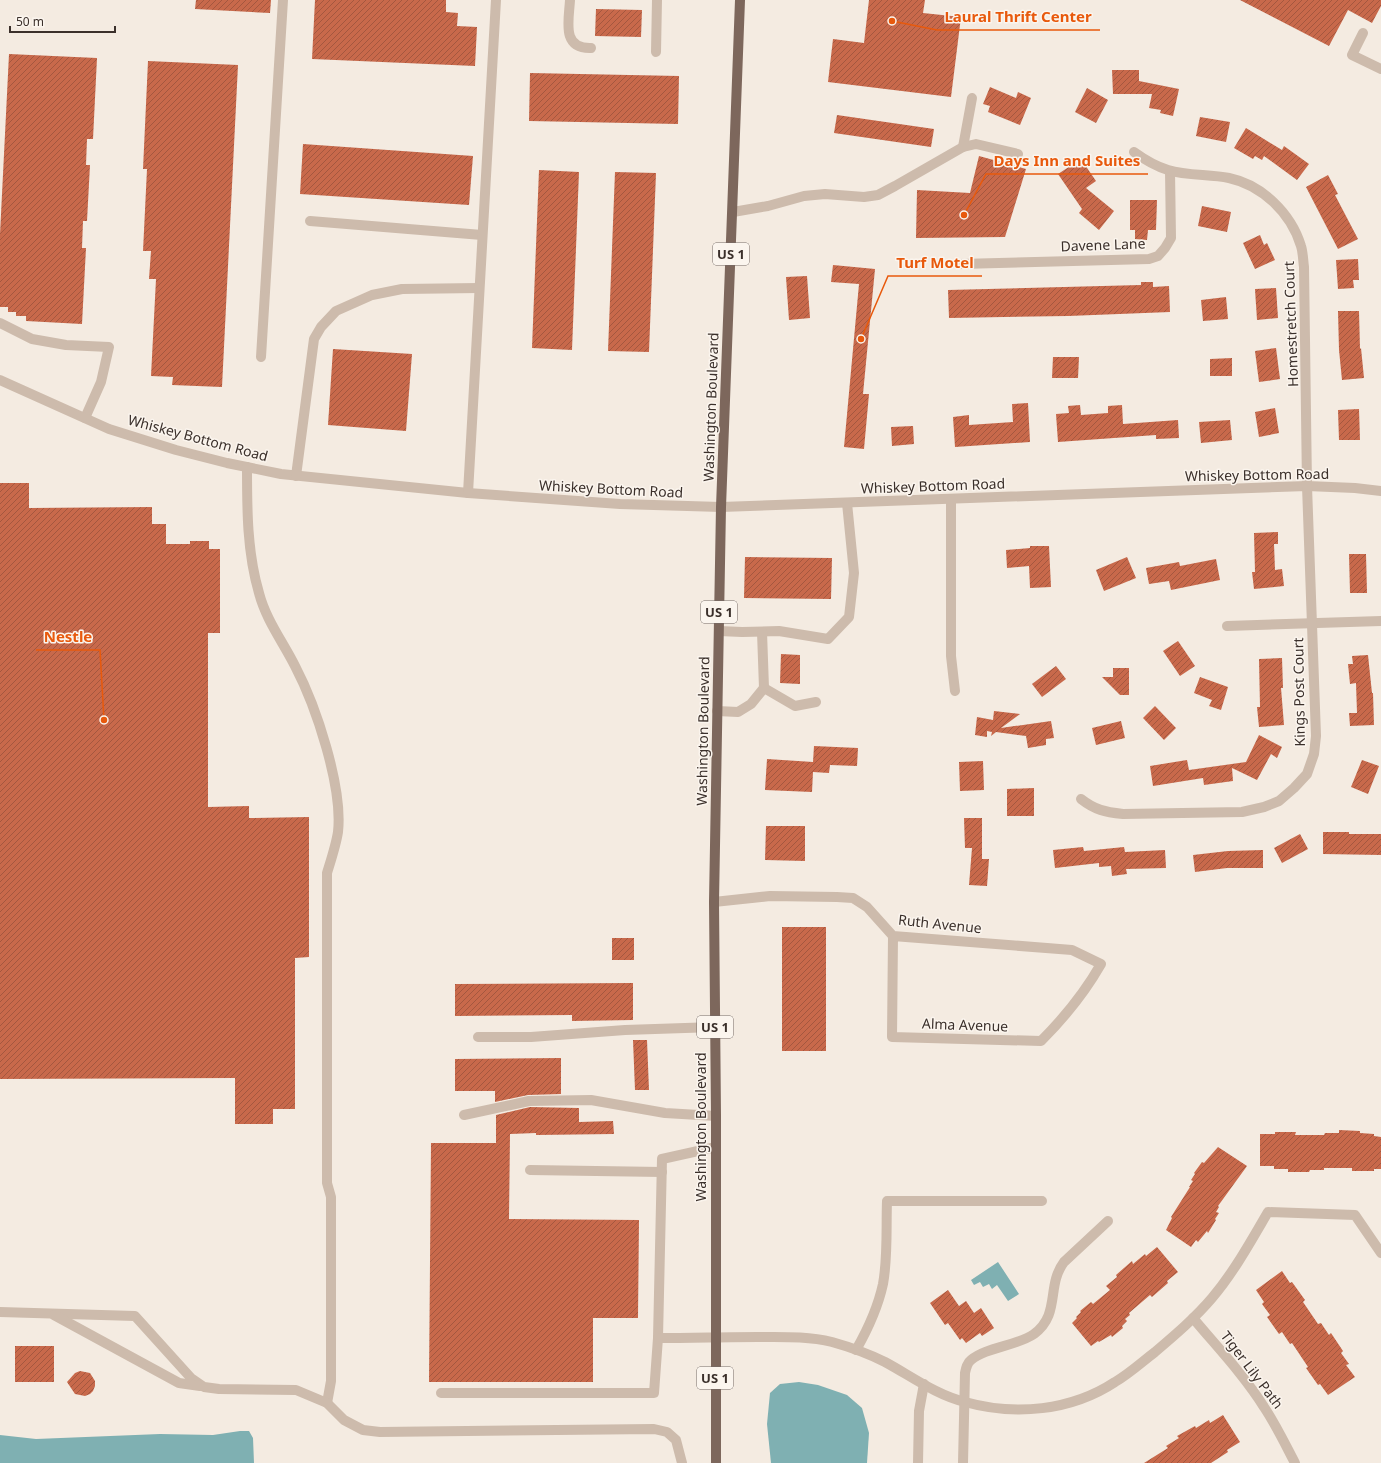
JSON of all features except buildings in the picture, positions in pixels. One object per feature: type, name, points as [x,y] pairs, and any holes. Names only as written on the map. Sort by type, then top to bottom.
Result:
[{"type":"main road","name":"Washington Boulevard","points":[[716,1463],[716,1116],[714,902],[721,507],[740,0]]},
{"type":"street","points":[[261,357],[282,0]]},
{"type":"street","points":[[468,493],[496,0]]},
{"type":"street","points":[[570,0],[569,36],[573,44],[584,48],[591,48]]},
{"type":"street","points":[[656,52],[657,0]]},
{"type":"street","points":[[1363,33],[1352,55],[1381,69]]},
{"type":"street","points":[[963,147],[972,98]]},
{"type":"street","points":[[733,212],[768,206],[804,196],[825,194],[864,197],[878,195],[963,147],[976,144],[1018,154]]},
{"type":"street","name":"Homestretch Court","points":[[1134,152],[1151,164],[1170,171],[1229,178],[1252,186],[1267,196],[1282,210],[1293,227],[1301,246],[1304,267],[1307,486]]},
{"type":"street","name":"Davene Lane","points":[[960,264],[1149,258],[1158,256],[1171,238],[1170,171]]},
{"type":"street","points":[[310,221],[482,235]]},
{"type":"street","points":[[296,476],[314,339],[321,327],[336,311],[372,295],[402,289],[479,288]]},
{"type":"street","points":[[0,323],[32,339],[66,345],[108,347],[101,382],[85,418]]},
{"type":"street","name":"Whiskey Bottom Road","points":[[0,380],[109,429],[176,450],[247,467],[296,476],[468,493],[613,504],[721,507],[1307,486],[1381,491]]},
{"type":"street","points":[[247,467],[248,529],[259,594],[269,620],[295,666],[311,704],[326,749],[337,793],[338,833],[327,873],[327,1183],[331,1197],[331,1381],[327,1403]]},
{"type":"street","name":"Kings Post Court","points":[[1081,799],[1092,808],[1123,814],[1242,812],[1264,807],[1279,801],[1307,774],[1314,754],[1316,736],[1307,486]]},
{"type":"street","points":[[950,499],[951,656],[956,690]]},
{"type":"street","points":[[719,631],[779,631],[828,639],[849,617],[854,573],[847,503]]},
{"type":"street","points":[[1227,626],[1381,621]]},
{"type":"street","points":[[718,711],[738,712],[751,704],[764,688],[762,632]]},
{"type":"street","points":[[764,688],[795,706],[816,702]]},
{"type":"street","name":"Ruth Avenue","points":[[714,902],[770,896],[853,898],[867,907],[893,936],[1072,950],[1101,964]]},
{"type":"street","name":"Alma Avenue","points":[[893,936],[892,1037],[1041,1041],[1056,1026],[1090,983],[1101,964]]},
{"type":"street","points":[[478,1037],[531,1037],[625,1030],[715,1027]]},
{"type":"street","points":[[464,1115],[529,1101],[591,1100],[665,1113],[716,1116]]},
{"type":"street","points":[[442,1393],[654,1393],[658,1338],[662,1159],[716,1147]]},
{"type":"street","points":[[530,1170],[662,1172]]},
{"type":"street","points":[[856,1350],[869,1326],[883,1285],[886,1268],[887,1201],[1042,1201]]},
{"type":"street","points":[[658,1338],[811,1338],[832,1342],[884,1362],[945,1395],[964,1402],[990,1408],[1028,1410],[1058,1406],[1099,1392],[1116,1382],[1170,1340],[1212,1298],[1224,1282],[1268,1212],[1355,1215],[1381,1253]]},
{"type":"street","points":[[963,1463],[966,1366],[971,1360],[980,1355],[1021,1341],[1042,1327],[1048,1319],[1058,1269],[1108,1221]]},
{"type":"street","points":[[0,1312],[135,1316],[191,1378],[204,1387]]},
{"type":"street","points":[[52,1314],[178,1383],[219,1389],[296,1390],[327,1403],[344,1420],[363,1430],[380,1432],[654,1429],[667,1432],[676,1440],[682,1463]]},
{"type":"street","name":"Tiger Lily Path","points":[[1193,1318],[1250,1386],[1264,1406],[1295,1463]]},
{"type":"street","points":[[918,1463],[919,1411],[924,1384]]},
{"type":"water","points":[[998,1262],[1019,1294],[1008,1301],[997,1285],[992,1289],[989,1284],[983,1287],[980,1282],[974,1285],[971,1280]]},
{"type":"water","points":[[799,1382],[818,1385],[847,1395],[862,1408],[869,1433],[867,1463],[771,1463],[767,1424],[770,1393],[780,1384]]},
{"type":"water","points":[[249,1431],[253,1438],[254,1463],[0,1463],[0,1435],[36,1439],[160,1434],[213,1435]]},
{"type":"place","name":"Laural Thrift Center","points":[[892,21]]},
{"type":"place","name":"Days Inn and Suites","points":[[964,215]]},
{"type":"place","name":"Turf Motel","points":[[861,339]]},
{"type":"place","name":"Nestle","points":[[104,720]]}]
